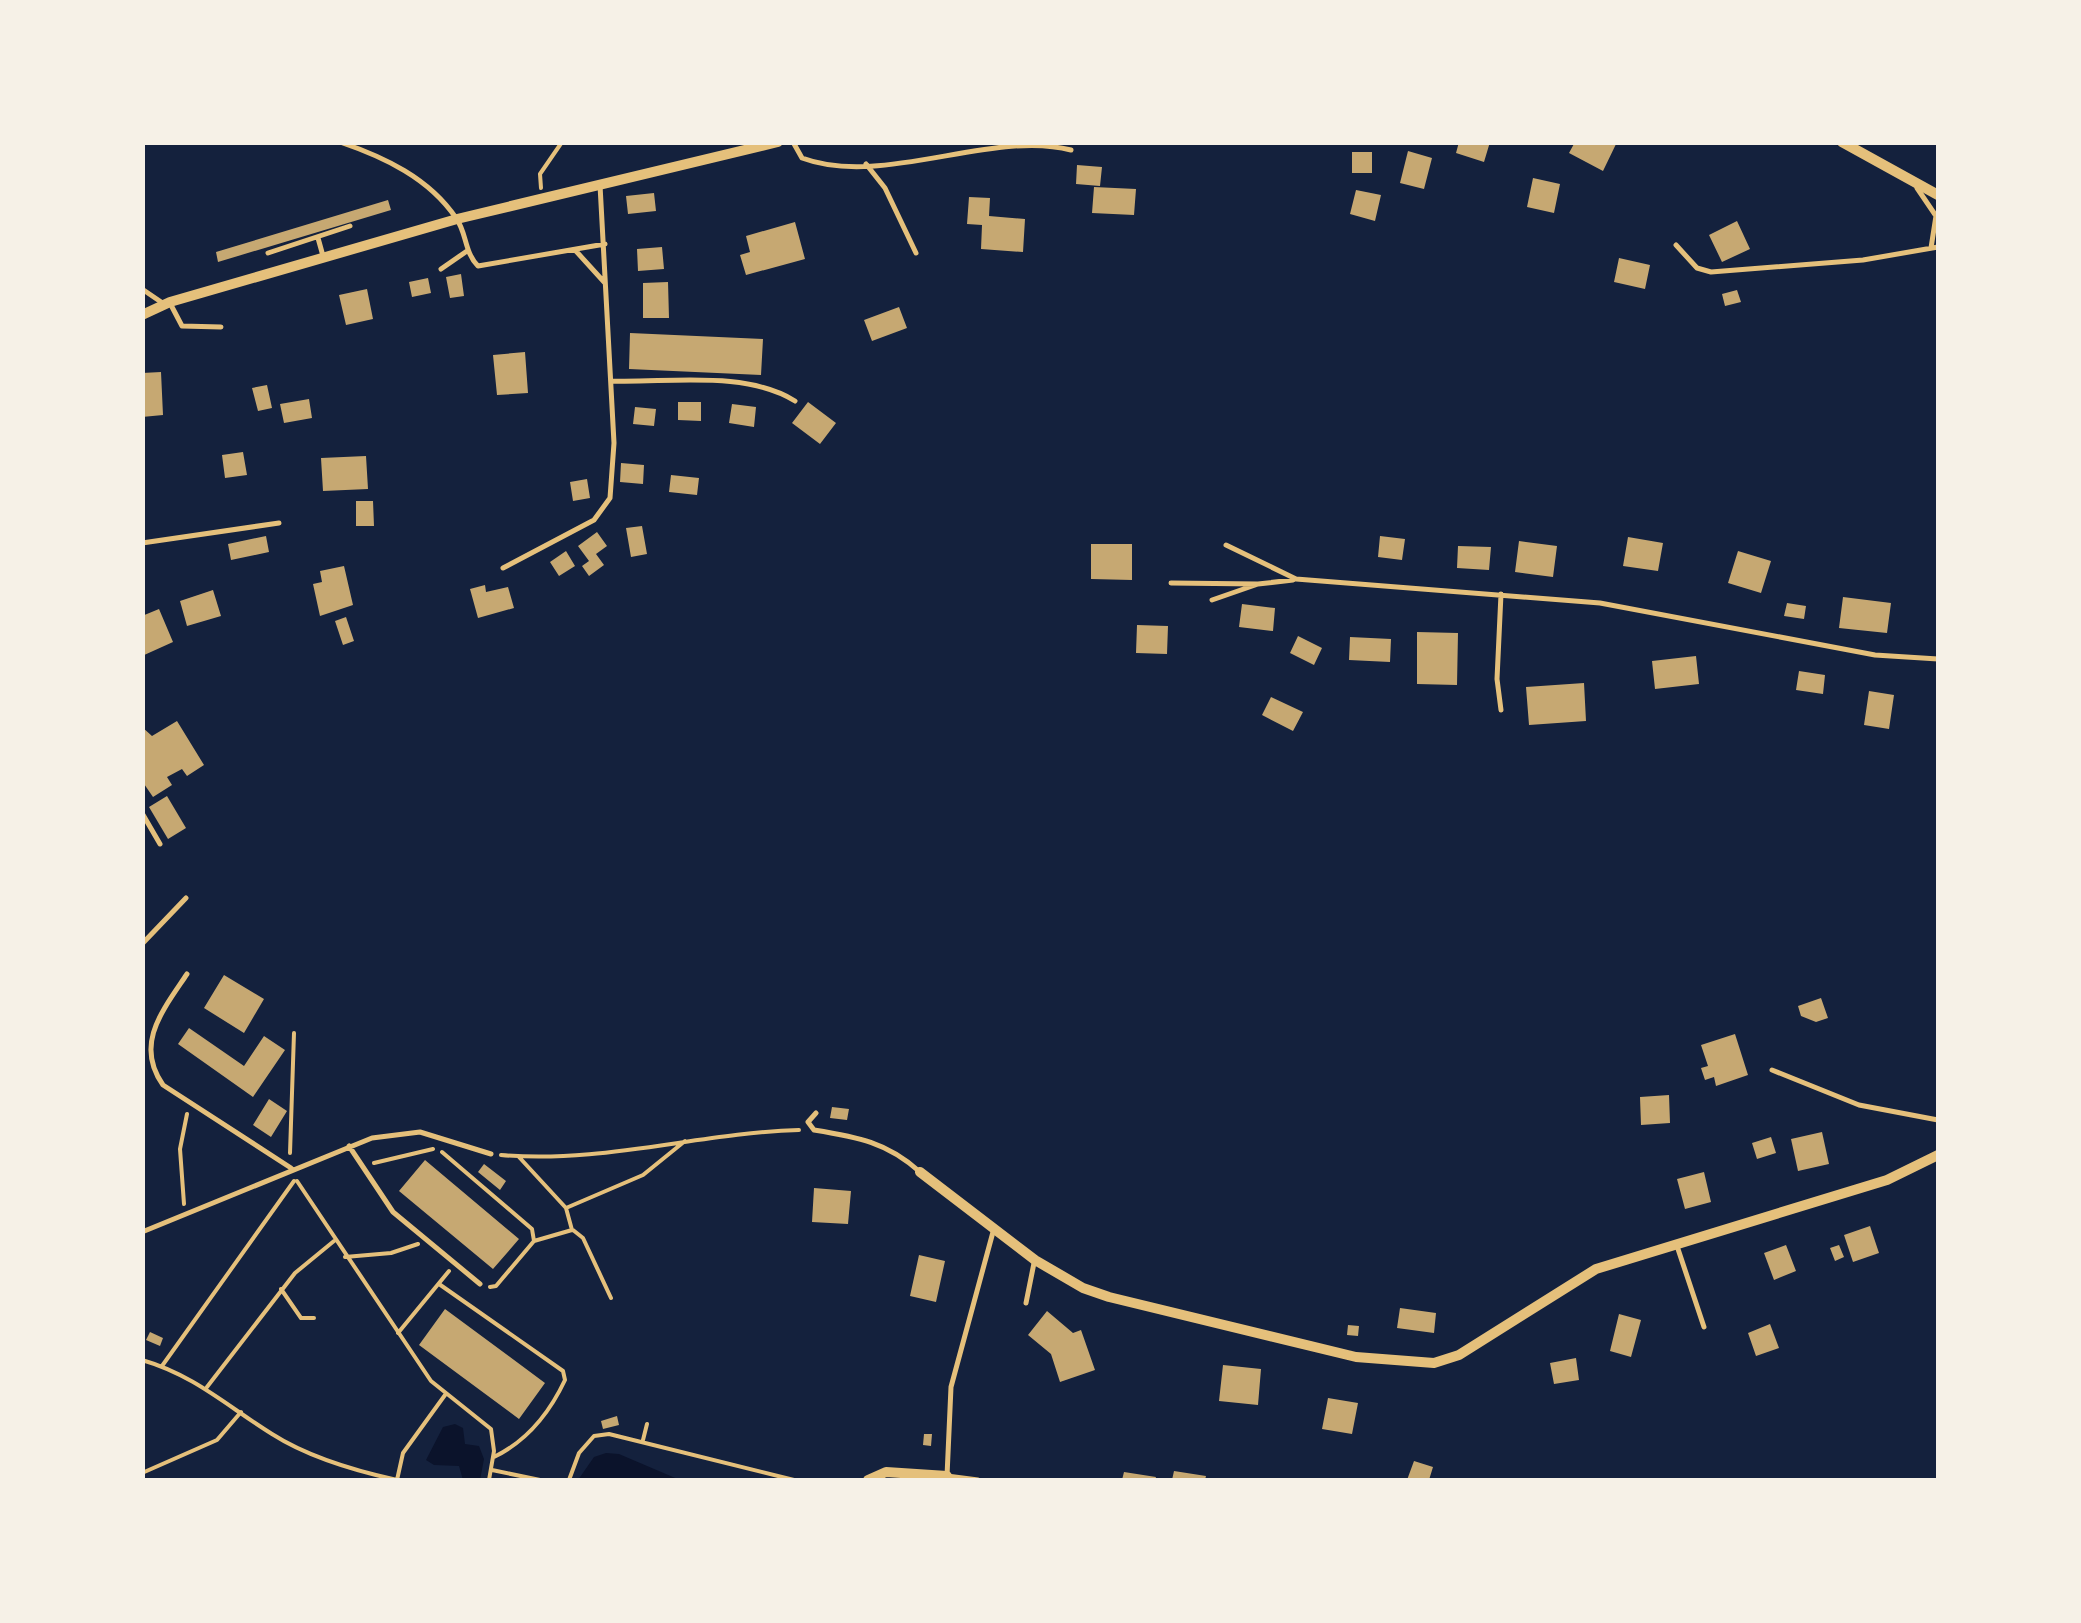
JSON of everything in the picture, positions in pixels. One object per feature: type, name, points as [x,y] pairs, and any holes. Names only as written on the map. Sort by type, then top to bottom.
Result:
[{"type":"street","points":[[142,315],[167,303],[458,218],[778,142]]},
{"type":"street","points":[[1842,142],[1938,195]]},
{"type":"street","points":[[920,1172],[993,1232],[1083,1288],[1356,1357],[1434,1363],[1459,1356],[1596,1270],[1887,1180],[1938,1154]]},
{"type":"street","points":[[868,1480],[886,1472],[947,1476]]},
{"type":"lane","points":[[340,142],[401,166],[458,218],[467,251],[478,266],[604,244]]},
{"type":"lane","points":[[793,142],[802,158],[813,162],[866,164],[1042,144],[1071,150]]},
{"type":"lane","points":[[866,164],[885,188],[916,253]]},
{"type":"lane","points":[[503,568],[594,520],[610,498],[612,381],[600,182]]},
{"type":"lane","points":[[1676,245],[1697,268],[1712,272],[1863,260],[1935,247],[1936,216],[1916,183]]},
{"type":"lane","points":[[268,253],[350,226]]},
{"type":"lane","points":[[318,238],[323,256]]},
{"type":"lane","points":[[574,250],[607,285]]},
{"type":"lane","points":[[441,269],[467,251]]},
{"type":"lane","points":[[142,289],[167,303],[182,326],[220,327]]},
{"type":"lane","points":[[612,381],[742,384],[782,393],[795,402]]},
{"type":"lane","points":[[142,543],[278,524]]},
{"type":"lane","points":[[1226,545],[1296,580]]},
{"type":"lane","points":[[1171,582],[1258,584],[1296,580],[1600,603],[1875,655],[1938,659]]},
{"type":"lane","points":[[1212,600],[1258,584]]},
{"type":"lane","points":[[1501,594],[1497,679],[1501,710]]},
{"type":"lane","points":[[142,813],[160,844]]},
{"type":"lane","points":[[142,944],[186,898]]},
{"type":"lane","points":[[187,974],[156,1022],[148,1048],[151,1068],[163,1085],[291,1168]]},
{"type":"lane","points":[[1772,1070],[1858,1105],[1938,1120]]},
{"type":"lane","points":[[816,1114],[808,1122],[814,1130],[871,1139],[897,1152],[920,1172]]},
{"type":"lane","points":[[142,1232],[372,1138],[420,1132],[491,1154]]},
{"type":"lane","points":[[349,1146],[393,1212],[480,1284]]},
{"type":"lane","points":[[978,1480],[947,1476],[951,1387],[993,1232]]},
{"type":"lane","points":[[1676,1244],[1704,1327]]},
{"type":"lane","points":[[1026,1303],[1035,1260]]},
{"type":"path","points":[[542,197],[540,174],[562,142]]},
{"type":"path","points":[[186,1213],[180,1149],[191,1104]]},
{"type":"path","points":[[491,1154],[610,1155],[687,1140],[814,1130]]},
{"type":"path","points":[[566,1208],[643,1175],[687,1140]]},
{"type":"path","points":[[362,1170],[380,1160],[439,1150],[525,1218],[534,1241]]},
{"type":"path","points":[[519,1157],[566,1208],[572,1230],[584,1238],[611,1298]]},
{"type":"path","points":[[296,1179],[334,1241],[432,1381],[491,1429],[494,1457],[489,1480]]},
{"type":"path","points":[[480,1284],[496,1286],[534,1241],[572,1230]]},
{"type":"path","points":[[345,1257],[391,1254],[426,1240]]},
{"type":"path","points":[[207,1387],[281,1289],[334,1241]]},
{"type":"path","points":[[398,1334],[455,1263]]},
{"type":"path","points":[[439,1284],[563,1371],[565,1380],[558,1394],[522,1444],[494,1457]]},
{"type":"path","points":[[281,1289],[301,1318],[314,1318]]},
{"type":"path","points":[[162,1366],[214,1296]]},
{"type":"path","points":[[142,1360],[207,1387],[292,1444],[397,1480],[403,1453],[447,1393]]},
{"type":"path","points":[[142,1472],[217,1440],[241,1412]]},
{"type":"path","points":[[644,1440],[647,1424]]},
{"type":"path","points":[[568,1480],[579,1453],[594,1436],[609,1434],[793,1480]]},
{"type":"path","points":[[492,1470],[540,1480]]},
{"type":"water","points":[[455,1424],[463,1428],[465,1444],[479,1446],[484,1459],[480,1480],[463,1480],[459,1466],[434,1465],[426,1460],[443,1427]]},
{"type":"water","points":[[619,1454],[680,1480],[578,1480],[594,1457]]},
{"type":"building","points":[[1459,142],[1490,142],[1484,162],[1456,153]]},
{"type":"building","points":[[1575,142],[1617,142],[1603,171],[1569,153]]},
{"type":"building","points":[[1408,151],[1432,158],[1424,189],[1400,183]]},
{"type":"building","points":[[1352,152],[1372,152],[1372,173],[1352,173]]},
{"type":"building","points":[[1077,165],[1102,167],[1100,186],[1076,184]]},
{"type":"building","points":[[1533,178],[1560,184],[1554,213],[1527,207]]},
{"type":"building","points":[[1094,187],[1136,189],[1134,215],[1092,213]]},
{"type":"building","points":[[1356,190],[1381,195],[1375,221],[1350,214]]},
{"type":"building","points":[[654,193],[656,211],[628,214],[626,196]]},
{"type":"building","points":[[969,197],[990,198],[989,216],[1025,219],[1023,252],[981,249],[982,225],[967,224]]},
{"type":"building","points":[[388,200],[391,210],[218,262],[216,252]]},
{"type":"building","points":[[1737,221],[1750,249],[1722,262],[1709,235]]},
{"type":"building","points":[[795,222],[805,259],[746,275],[740,255],[750,252],[746,236]]},
{"type":"building","points":[[662,247],[664,269],[638,271],[637,249]]},
{"type":"building","points":[[1619,258],[1650,265],[1645,289],[1614,282]]},
{"type":"building","points":[[461,274],[464,296],[450,298],[446,277]]},
{"type":"building","points":[[428,278],[431,293],[412,297],[409,282]]},
{"type":"building","points":[[668,282],[669,318],[643,318],[643,283]]},
{"type":"building","points":[[367,289],[373,319],[346,325],[339,295]]},
{"type":"building","points":[[1737,290],[1741,302],[1725,306],[1722,294]]},
{"type":"building","points":[[899,307],[907,328],[872,341],[864,320]]},
{"type":"building","points":[[630,333],[763,339],[761,375],[629,369]]},
{"type":"building","points":[[525,352],[528,393],[497,395],[493,355]]},
{"type":"building","points":[[161,372],[163,415],[142,417],[142,373]]},
{"type":"building","points":[[267,385],[272,408],[258,411],[252,388]]},
{"type":"building","points":[[309,399],[312,418],[284,423],[280,404]]},
{"type":"building","points":[[678,402],[701,402],[701,421],[678,420]]},
{"type":"building","points":[[808,402],[836,423],[820,444],[792,423]]},
{"type":"building","points":[[732,404],[756,407],[754,427],[729,423]]},
{"type":"building","points":[[635,407],[656,409],[654,426],[633,424]]},
{"type":"building","points":[[243,452],[247,475],[225,478],[222,455]]},
{"type":"building","points":[[366,456],[368,489],[323,491],[321,458]]},
{"type":"building","points":[[621,463],[644,465],[643,484],[620,482]]},
{"type":"building","points":[[671,475],[699,478],[697,495],[669,492]]},
{"type":"building","points":[[587,479],[590,498],[573,501],[570,482]]},
{"type":"building","points":[[356,501],[373,501],[374,526],[356,526]]},
{"type":"building","points":[[642,526],[647,554],[631,557],[626,528]]},
{"type":"building","points":[[597,532],[607,546],[596,554],[604,565],[589,576],[582,566],[589,561],[578,546]]},
{"type":"building","points":[[266,536],[269,552],[231,560],[228,544]]},
{"type":"building","points":[[1380,536],[1405,539],[1402,560],[1378,557]]},
{"type":"building","points":[[1628,537],[1663,543],[1658,571],[1623,566]]},
{"type":"building","points":[[1519,541],[1557,546],[1553,577],[1515,572]]},
{"type":"building","points":[[1091,544],[1132,544],[1132,580],[1091,579]]},
{"type":"building","points":[[1458,546],[1491,547],[1489,570],[1457,568]]},
{"type":"building","points":[[566,551],[575,566],[559,576],[550,562]]},
{"type":"building","points":[[1738,551],[1771,561],[1761,593],[1728,583]]},
{"type":"building","points":[[344,566],[353,605],[320,616],[313,584],[322,582],[320,571]]},
{"type":"building","points":[[485,585],[486,592],[508,587],[514,608],[478,618],[470,589]]},
{"type":"building","points":[[213,590],[221,616],[187,626],[180,601]]},
{"type":"building","points":[[1843,597],[1891,603],[1887,633],[1839,628]]},
{"type":"building","points":[[1787,603],[1806,606],[1804,619],[1784,616]]},
{"type":"building","points":[[1242,604],[1275,608],[1273,631],[1239,627]]},
{"type":"building","points":[[159,609],[173,642],[142,656],[142,616]]},
{"type":"building","points":[[346,617],[354,641],[343,645],[335,621]]},
{"type":"building","points":[[1137,625],[1168,626],[1167,654],[1136,653]]},
{"type":"building","points":[[1417,632],[1458,633],[1457,685],[1417,684]]},
{"type":"building","points":[[1298,636],[1322,648],[1314,665],[1290,653]]},
{"type":"building","points":[[1350,637],[1391,639],[1390,662],[1349,660]]},
{"type":"building","points":[[1696,656],[1699,684],[1655,689],[1652,661]]},
{"type":"building","points":[[1799,671],[1825,675],[1823,694],[1796,690]]},
{"type":"building","points":[[1584,683],[1586,721],[1529,725],[1526,687]]},
{"type":"building","points":[[1869,691],[1894,695],[1889,729],[1864,725]]},
{"type":"building","points":[[1271,697],[1303,712],[1293,731],[1262,715]]},
{"type":"building","points":[[177,721],[204,765],[187,776],[182,769],[167,777],[172,785],[153,797],[142,781],[142,727],[152,736]]},
{"type":"building","points":[[167,796],[186,828],[168,839],[149,807]]},
{"type":"building","points":[[224,975],[264,999],[244,1033],[204,1008]]},
{"type":"building","points":[[1821,998],[1828,1018],[1816,1022],[1801,1016],[1798,1006]]},
{"type":"building","points":[[189,1028],[244,1066],[264,1036],[285,1050],[253,1097],[178,1044]]},
{"type":"building","points":[[1735,1034],[1748,1075],[1716,1086],[1714,1077],[1705,1080],[1701,1068],[1708,1066],[1701,1045]]},
{"type":"building","points":[[1669,1095],[1670,1123],[1641,1125],[1640,1097]]},
{"type":"building","points":[[269,1099],[287,1111],[271,1137],[253,1125]]},
{"type":"building","points":[[832,1107],[849,1109],[847,1120],[830,1118]]},
{"type":"building","points":[[1822,1132],[1829,1164],[1798,1171],[1791,1139]]},
{"type":"building","points":[[1771,1137],[1776,1153],[1757,1159],[1752,1143]]},
{"type":"building","points":[[425,1160],[519,1239],[493,1269],[399,1191]]},
{"type":"building","points":[[484,1164],[506,1181],[500,1190],[478,1172]]},
{"type":"building","points":[[1704,1172],[1711,1202],[1685,1209],[1677,1179]]},
{"type":"building","points":[[814,1188],[851,1191],[848,1224],[812,1222]]},
{"type":"building","points":[[1870,1226],[1879,1253],[1853,1262],[1844,1235]]},
{"type":"building","points":[[1786,1245],[1796,1271],[1774,1280],[1764,1253]]},
{"type":"building","points":[[1839,1245],[1844,1257],[1835,1261],[1830,1248]]},
{"type":"building","points":[[919,1255],[945,1261],[936,1302],[910,1296]]},
{"type":"building","points":[[1400,1308],[1436,1313],[1434,1333],[1397,1328]]},
{"type":"building","points":[[445,1309],[545,1383],[519,1419],[419,1345]]},
{"type":"building","points":[[1047,1311],[1073,1333],[1081,1330],[1095,1370],[1060,1382],[1051,1354],[1028,1335]]},
{"type":"building","points":[[1619,1314],[1641,1320],[1631,1357],[1610,1351]]},
{"type":"building","points":[[1770,1324],[1779,1348],[1756,1356],[1748,1333]]},
{"type":"building","points":[[1348,1325],[1359,1326],[1358,1336],[1347,1335]]},
{"type":"building","points":[[150,1332],[163,1338],[160,1346],[146,1340]]},
{"type":"building","points":[[1576,1358],[1579,1380],[1554,1384],[1550,1363]]},
{"type":"building","points":[[1223,1365],[1261,1369],[1258,1405],[1219,1401]]},
{"type":"building","points":[[1328,1398],[1358,1403],[1352,1434],[1322,1429]]},
{"type":"building","points":[[617,1416],[619,1425],[603,1429],[601,1421]]},
{"type":"building","points":[[924,1434],[932,1434],[931,1446],[923,1445]]},
{"type":"building","points":[[1414,1461],[1433,1467],[1429,1480],[1407,1480]]},
{"type":"building","points":[[1174,1471],[1206,1476],[1205,1480],[1172,1480]]},
{"type":"building","points":[[1124,1472],[1156,1477],[1122,1480]]}]
